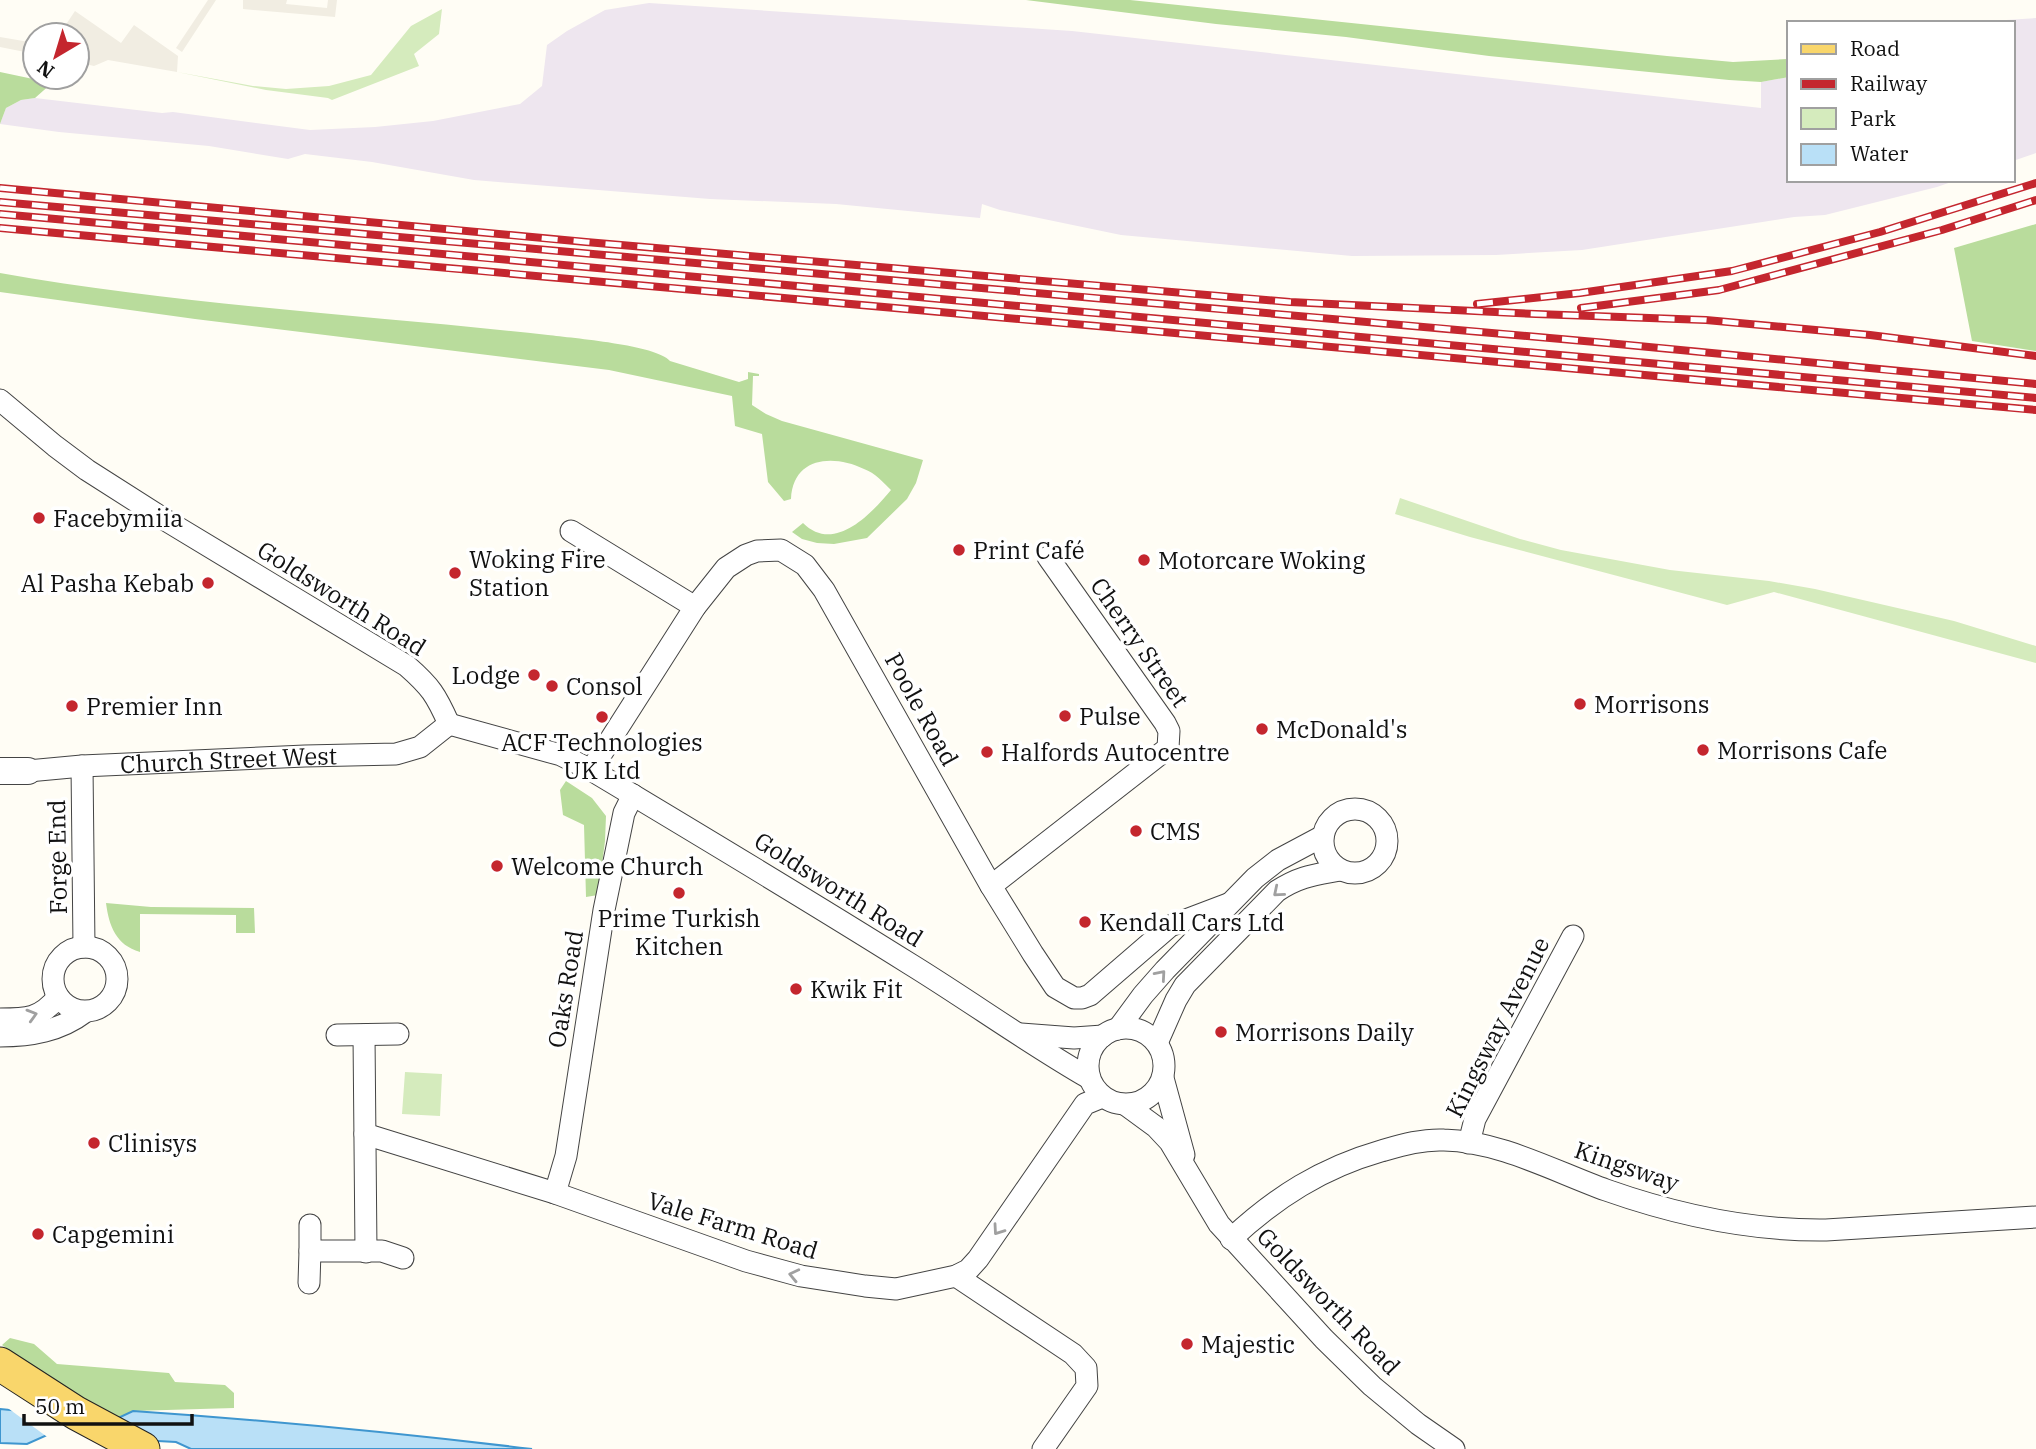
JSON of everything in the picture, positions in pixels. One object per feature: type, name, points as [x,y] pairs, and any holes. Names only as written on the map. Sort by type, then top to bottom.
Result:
[{"type":"main road","points":[[1,1371],[100,1449]]},
{"type":"main road","points":[[1,1371],[143,1449]]},
{"type":"street","name":"Goldsworth Road","points":[[0,400],[87,470],[407,666],[426,682],[437,697],[449,724],[561,755],[591,770],[810,901],[1041,1050],[1090,1078]]},
{"type":"street","points":[[571,531],[695,607]]},
{"type":"street","name":"Poole Road","points":[[591,770],[695,607],[726,568],[757,551],[780,551],[805,565],[824,590],[992,886],[1055,987],[1074,998],[1090,995],[1170,926],[1228,904]]},
{"type":"street","name":"Cherry Street","points":[[992,886],[1168,748],[1169,731],[1165,723],[1048,557]]},
{"type":"street","name":"Church Street West","points":[[0,771],[396,754],[420,747],[449,724]]},
{"type":"street","name":"Forge End","points":[[82,766],[84,947]]},
{"type":"street","name":"Oaks Road","points":[[555,1193],[566,1156],[604,910],[624,813],[633,795]]},
{"type":"street","points":[[1157,1043],[1175,1000],[1185,985],[1277,891],[1293,880],[1307,876],[1340,870],[1359,874],[1381,862],[1388,839],[1380,820],[1371,813],[1352,809],[1336,815],[1326,826],[1323,836],[1324,849],[1329,860],[1340,870]]},
{"type":"street","points":[[1110,1032],[1137,1029],[1157,1043],[1163,1053],[1165,1066],[1158,1089],[1138,1103],[1113,1103],[1102,1097],[1094,1087],[1088,1067],[1094,1045],[1110,1032],[1165,970],[1255,878],[1278,860],[1323,836]]},
{"type":"street","name":"Kingsway Avenue","points":[[1469,1143],[1475,1119],[1573,936]]},
{"type":"street","name":"Forge End","points":[[0,1036],[23,1036],[61,1027],[85,1012],[99,1009],[114,993],[117,982],[112,961],[105,953],[95,948],[74,948],[66,953],[54,969],[54,988],[58,997]]},
{"type":"street","points":[[0,1019],[33,1018],[48,1009],[58,997],[70,1008],[85,1012]]},
{"type":"street","name":"Goldsworth Road","points":[[1018,1033],[1074,1038],[1110,1032]]},
{"type":"street","points":[[337,1035],[398,1034]]},
{"type":"street","points":[[364,1035],[366,1252]]},
{"type":"street","name":"Goldsworth Road","points":[[1163,1078],[1188,1170]]},
{"type":"street","name":"Vale Farm Road","points":[[365,1134],[555,1193],[722,1253],[801,1276],[897,1289],[956,1276],[968,1270],[1085,1104],[1102,1097]]},
{"type":"street","name":"Goldsworth Road","points":[[1126,1105],[1156,1127],[1170,1142],[1210,1211],[1231,1239],[1324,1339],[1372,1386],[1418,1424],[1454,1449]]},
{"type":"street","name":"Kingsway","points":[[1231,1239],[1252,1219],[1303,1183],[1348,1161],[1414,1142],[1445,1140],[1469,1143],[1534,1161],[1643,1203],[1717,1221],[1761,1227],[1826,1230],[2036,1217]]},
{"type":"street","points":[[309,1283],[310,1225]]},
{"type":"street","points":[[310,1251],[382,1251],[403,1258]]},
{"type":"street","points":[[956,1276],[1073,1354],[1086,1368],[1087,1386],[1044,1449]]},
{"type":"shaded area","points":[[208,0],[216,0],[182,52],[176,48]]},
{"type":"shaded area","points":[[243,0],[287,0],[286,4],[327,8],[328,0],[337,0],[335,17],[243,9]]},
{"type":"shaded area","points":[[649,3],[1072,31],[1761,108],[1761,82],[1787,77],[1787,182],[1951,182],[1825,215],[1794,217],[1582,250],[1496,255],[1352,256],[1121,235],[982,204],[980,218],[836,204],[710,199],[474,180],[372,162],[305,154],[288,159],[209,146],[0,124],[6,108],[21,100],[35,98],[310,130],[433,121],[520,104],[542,86],[547,45],[605,10]]},
{"type":"shaded area","points":[[75,11],[89,21],[68,21]]},
{"type":"shaded area","points":[[2036,18],[2036,153],[2015,160],[2015,21],[1989,21]]},
{"type":"shaded area","points":[[91,22],[121,43],[134,25],[178,56],[177,72],[108,60],[91,65]]},
{"type":"shaded area","points":[[0,37],[21,41],[21,51],[0,47]]},
{"type":"green space","points":[[1026,0],[1130,0],[1733,62],[1787,59],[1787,77],[1761,82],[1729,80],[1489,56],[1346,37]]},
{"type":"green space","points":[[442,9],[439,34],[414,54],[419,66],[332,100],[266,90],[177,72],[253,86],[286,89],[329,86],[371,75],[411,26]]},
{"type":"green space","points":[[0,72],[21,76],[21,91],[43,91],[35,98],[21,100],[6,108],[0,124]]},
{"type":"green space","points":[[2036,224],[2036,351],[1972,341],[1954,248]]},
{"type":"green space","points":[[0,273],[136,293],[594,340],[632,347],[739,382],[748,379],[748,372],[759,374],[753,376],[752,405],[766,414],[782,421],[923,460],[916,483],[907,499],[867,538],[834,544],[817,543],[802,539],[792,532],[803,523],[815,531],[839,533],[863,519],[891,490],[868,471],[840,461],[828,461],[807,467],[799,474],[793,485],[791,499],[784,501],[768,482],[762,434],[735,426],[732,396],[609,370],[0,292]]},
{"type":"green space","points":[[1400,498],[1520,539],[1561,550],[1670,570],[1815,589],[1954,621],[2036,646],[2036,663],[1774,592],[1727,605],[1470,537],[1395,514]]},
{"type":"green space","points":[[566,781],[592,798],[606,816],[598,895],[586,897],[584,825],[563,815],[560,790]]},
{"type":"green space","points":[[106,903],[151,907],[254,908],[255,933],[236,933],[236,915],[140,914],[140,952],[125,945],[115,934]]},
{"type":"green space","points":[[405,1072],[442,1074],[440,1116],[402,1114]]},
{"type":"green space","points":[[10,1338],[34,1344],[57,1364],[169,1373],[175,1382],[225,1385],[234,1393],[234,1408],[133,1411],[114,1420],[40,1373],[2,1345]]},
{"type":"water","points":[[0,1409],[114,1420],[133,1411],[332,1427],[532,1449],[191,1449],[176,1442],[47,1435],[27,1444],[0,1443]]},
{"type":"pier","points":[[5,1406],[95,1415],[144,1443],[50,1439]]},
{"type":"railway","points":[[1477,304],[1580,293],[1732,271],[1880,232],[2036,183]]},
{"type":"railway","points":[[0,188],[586,242],[1290,302],[1706,320],[1870,335],[2036,356]]},
{"type":"railway","points":[[1581,308],[1719,290],[1942,230],[2036,200]]},
{"type":"railway","points":[[0,202],[1607,343],[2036,384]]},
{"type":"railway","points":[[0,214],[2036,398]]},
{"type":"railway","points":[[0,228],[2036,410]]},
{"type":"place","name":"Facebymiia","points":[[39,518]]},
{"type":"place","name":"Print Café","points":[[959,550]]},
{"type":"place","name":"Motorcare Woking","points":[[1144,560]]},
{"type":"place","name":"Woking Fire Station","points":[[455,573]]},
{"type":"place","name":"Al Pasha Kebab","points":[[208,583]]},
{"type":"place","name":"Lodge","points":[[534,675]]},
{"type":"place","name":"Consol","points":[[552,686]]},
{"type":"place","name":"Morrisons","points":[[1580,704]]},
{"type":"place","name":"Premier Inn","points":[[72,706]]},
{"type":"place","name":"Pulse","points":[[1065,716]]},
{"type":"place","name":"ACF Technologies UK Ltd","points":[[602,717]]},
{"type":"place","name":"McDonald's","points":[[1262,729]]},
{"type":"place","name":"Morrisons Cafe","points":[[1703,750]]},
{"type":"place","name":"Halfords Autocentre","points":[[987,752]]},
{"type":"place","name":"CMS","points":[[1136,831]]},
{"type":"place","name":"Welcome Church","points":[[497,866]]},
{"type":"place","name":"Prime Turkish Kitchen","points":[[679,893]]},
{"type":"place","name":"Kendall Cars Ltd","points":[[1085,922]]},
{"type":"place","name":"Kwik Fit","points":[[796,989]]},
{"type":"place","name":"Morrisons Daily","points":[[1221,1032]]},
{"type":"place","name":"Clinisys","points":[[94,1143]]},
{"type":"place","name":"Capgemini","points":[[38,1234]]},
{"type":"place","name":"Majestic","points":[[1187,1344]]}]
